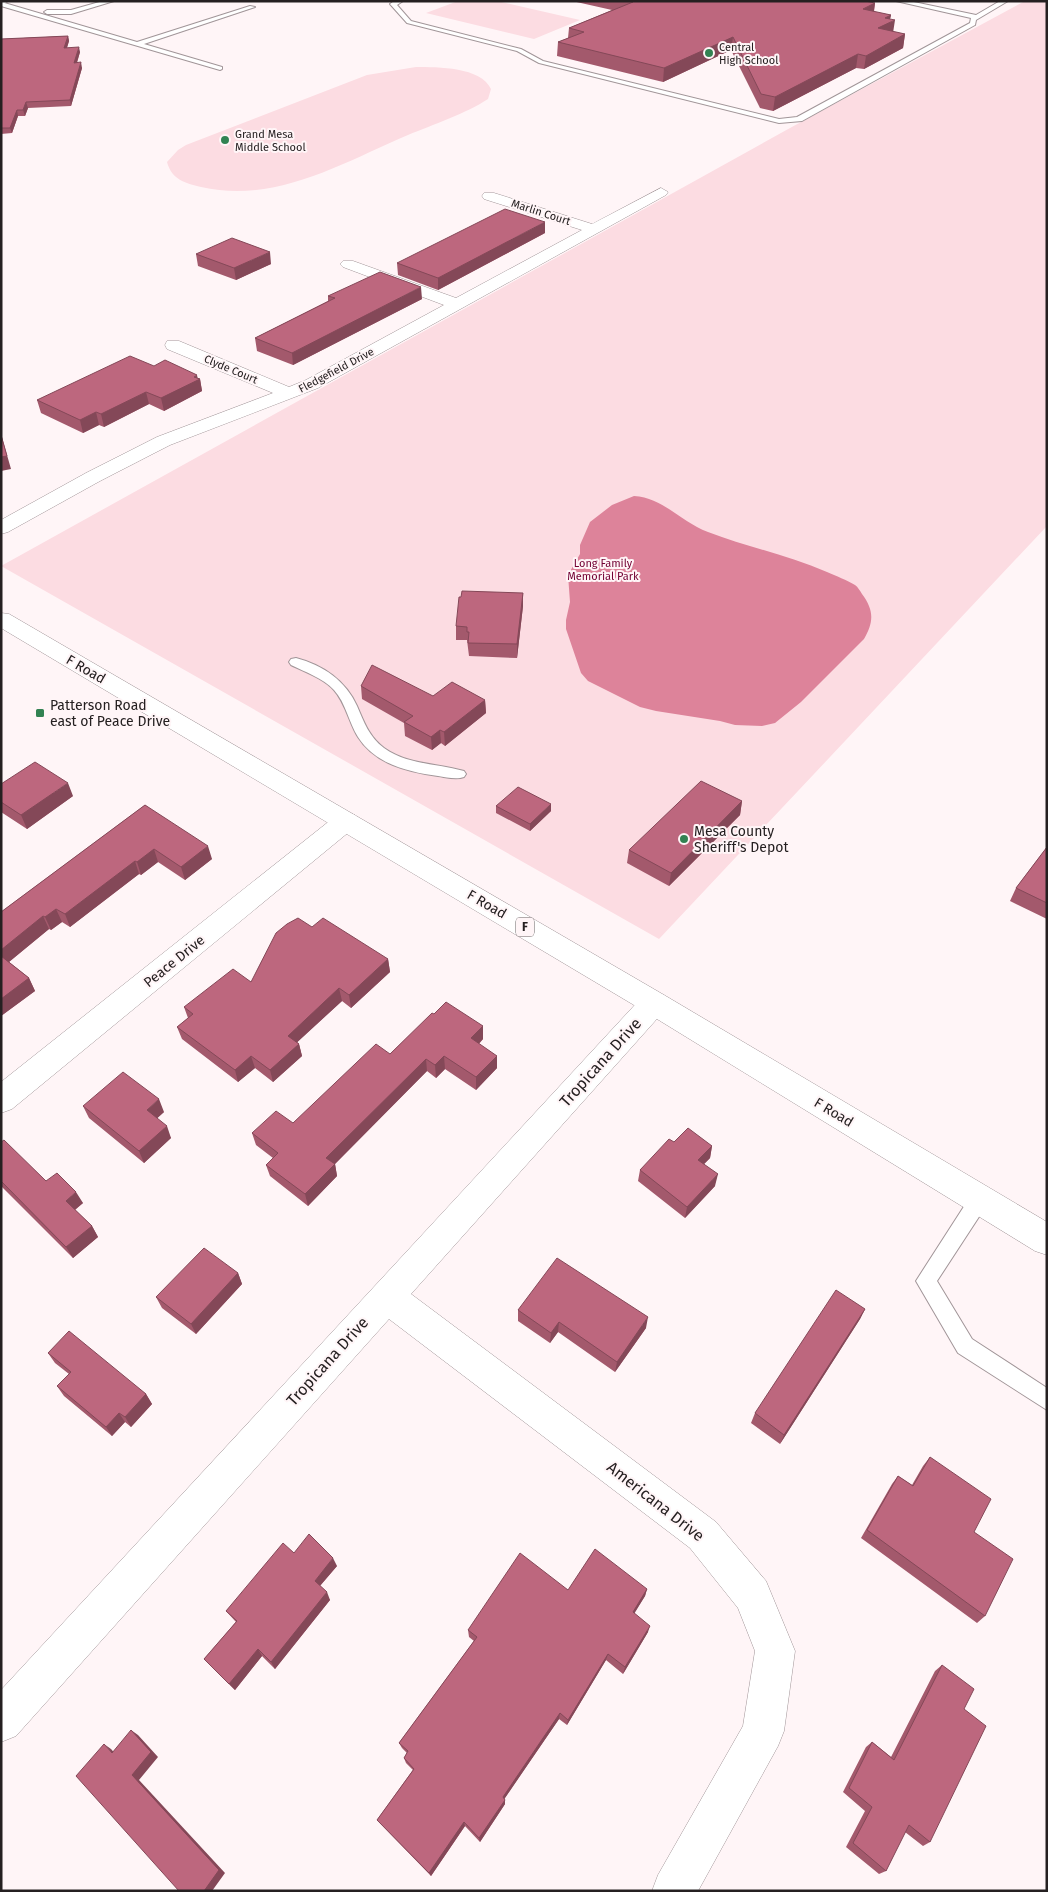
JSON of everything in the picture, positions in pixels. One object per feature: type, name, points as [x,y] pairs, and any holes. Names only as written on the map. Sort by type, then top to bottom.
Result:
[{"type":"street","name":"Fledgefield Drive","points":[[1,528],[149,448],[187,431],[290,394],[312,384],[661,192]]},
{"type":"street","name":"Marlin Court","points":[[489,196],[594,229]]},
{"type":"street","points":[[348,264],[457,304]]},
{"type":"street","name":"Clyde Court","points":[[173,345],[290,394]]},
{"type":"street","name":"F Road","points":[[1,619],[654,1003],[1047,1240]]},
{"type":"street","name":"Peace Drive","points":[[1,1100],[346,821]]},
{"type":"street","name":"Tropicana Drive","points":[[1,1721],[654,1003]]},
{"type":"street","name":"Americana Drive","points":[[386,1296],[702,1535],[752,1595],[775,1651],[763,1731],[674,1891]]},
{"type":"lane","points":[[15,8],[71,12],[111,1]]},
{"type":"lane","points":[[400,1],[393,4],[409,22],[519,50],[541,62],[779,121],[799,119],[973,24],[973,19],[1005,1]]},
{"type":"lane","points":[[899,1],[977,17]]},
{"type":"lane","points":[[2,2],[15,8],[220,68]]},
{"type":"lane","points":[[136,44],[252,7]]},
{"type":"lane","points":[[296,662],[338,686],[358,728],[369,742],[383,753],[403,764],[426,770],[459,774]]},
{"type":"lane","points":[[978,1200],[926,1281],[965,1346],[1047,1400]]},
{"type":"green space","points":[[458,1],[497,1],[580,20],[534,39],[426,13]]},
{"type":"green space","name":"Long Family Memorial Park","points":[[1025,1],[1047,1],[1047,526],[659,939],[1,566],[790,128]]},
{"type":"green space","points":[[416,67],[447,68],[469,72],[478,76],[491,89],[488,99],[460,114],[333,168],[308,178],[282,185],[256,190],[229,191],[201,187],[180,180],[169,168],[167,162],[178,150],[186,145],[367,75]]},
{"type":"shaded area","points":[[634,496],[654,501],[698,528],[812,566],[855,585],[866,600],[871,611],[870,627],[864,639],[801,702],[775,723],[762,726],[735,725],[640,707],[588,681],[581,673],[566,629],[570,602],[568,575],[580,554],[580,545],[590,522],[612,505]]},
{"type":"building","points":[[630,1],[865,1],[875,3],[863,9],[891,15],[885,18],[895,20],[878,28],[905,34],[866,56],[858,54],[775,97],[761,94],[733,37],[664,68],[558,42],[584,32],[569,28],[633,2]]},
{"type":"building","points":[[68,36],[64,48],[79,47],[74,63],[81,62],[70,100],[26,102],[23,110],[17,110],[10,128],[1,128],[1,39]]},
{"type":"building","points":[[505,209],[545,222],[438,278],[397,263]]},
{"type":"building","points":[[232,238],[270,252],[234,268],[196,254]]},
{"type":"building","points":[[380,272],[421,287],[292,353],[255,338],[335,298],[328,296]]},
{"type":"building","points":[[130,356],[154,366],[165,360],[197,375],[194,377],[200,379],[161,398],[146,392],[101,414],[96,412],[80,420],[37,400]]},
{"type":"building","points":[[1,435],[7,456],[1,457]]},
{"type":"building","points":[[462,591],[523,593],[517,644],[468,643],[469,632],[467,632],[467,627],[456,626],[459,597],[461,597]]},
{"type":"building","points":[[372,665],[433,696],[452,682],[485,700],[444,732],[440,730],[431,737],[404,722],[413,716],[361,686]]},
{"type":"building","points":[[35,762],[68,783],[21,815],[1,802],[1,784]]},
{"type":"building","name":"Mesa County Sheriff's Depot","points":[[701,781],[742,801],[671,873],[629,850]]},
{"type":"building","points":[[518,787],[551,804],[530,824],[496,806]]},
{"type":"building","points":[[145,805],[208,846],[181,867],[154,849],[137,862],[135,861],[65,914],[56,909],[45,917],[43,916],[1,950],[1,912]]},
{"type":"building","points":[[1047,847],[1047,903],[1016,888]]},
{"type":"building","points":[[298,918],[312,927],[323,918],[388,959],[349,995],[339,988],[288,1036],[299,1044],[270,1070],[251,1056],[235,1070],[177,1027],[193,1014],[184,1007],[233,969],[251,982],[276,933]]},
{"type":"building","points":[[1,956],[29,978],[1,999]]},
{"type":"building","points":[[446,1002],[483,1026],[471,1038],[497,1056],[476,1077],[444,1056],[435,1065],[426,1059],[326,1158],[335,1164],[305,1194],[266,1165],[278,1153],[252,1133],[276,1111],[293,1123],[376,1044],[390,1054]]},
{"type":"building","points":[[123,1072],[159,1099],[147,1110],[167,1126],[139,1151],[83,1106]]},
{"type":"building","points":[[688,1128],[712,1146],[698,1160],[718,1174],[687,1207],[640,1170],[669,1139],[674,1142]]},
{"type":"building","points":[[4,1140],[46,1181],[57,1173],[76,1192],[66,1201],[92,1226],[66,1247],[1,1181],[1,1142]]},
{"type":"building","points":[[204,1248],[238,1273],[191,1324],[156,1297]]},
{"type":"building","points":[[557,1258],[648,1317],[617,1362],[559,1322],[551,1333],[518,1310]]},
{"type":"building","points":[[836,1290],[865,1309],[784,1435],[755,1413]]},
{"type":"building","points":[[69,1331],[146,1394],[125,1417],[119,1413],[106,1427],[57,1386],[71,1372],[48,1353]]},
{"type":"building","points":[[930,1457],[991,1499],[974,1532],[1013,1559],[985,1616],[867,1530],[898,1476],[913,1486]]},
{"type":"building","points":[[309,1534],[333,1558],[315,1581],[327,1592],[271,1662],[258,1649],[229,1684],[204,1659],[237,1621],[226,1611],[283,1543],[294,1553]]},
{"type":"building","points":[[595,1549],[647,1589],[633,1612],[650,1626],[625,1667],[608,1654],[568,1720],[560,1713],[503,1797],[505,1800],[479,1838],[464,1822],[429,1873],[377,1820],[414,1769],[404,1758],[408,1751],[399,1743],[477,1637],[468,1630],[520,1553],[568,1590]]},
{"type":"building","points":[[942,1665],[974,1689],[964,1709],[986,1726],[930,1842],[909,1825],[886,1871],[853,1843],[872,1807],[849,1788],[872,1742],[894,1760]]},
{"type":"building","points":[[131,1730],[151,1752],[132,1775],[219,1870],[204,1891],[179,1891],[76,1776],[104,1744],[112,1753]]},
{"type":"place","name":"Central High School","points":[[709,53]]},
{"type":"place","name":"Grand Mesa Middle School","points":[[225,140]]},
{"type":"place","name":"Patterson Road east of Peace Drive","points":[[40,713]]},
{"type":"place","name":"Mesa County Sheriff's Depot","points":[[684,839]]}]
